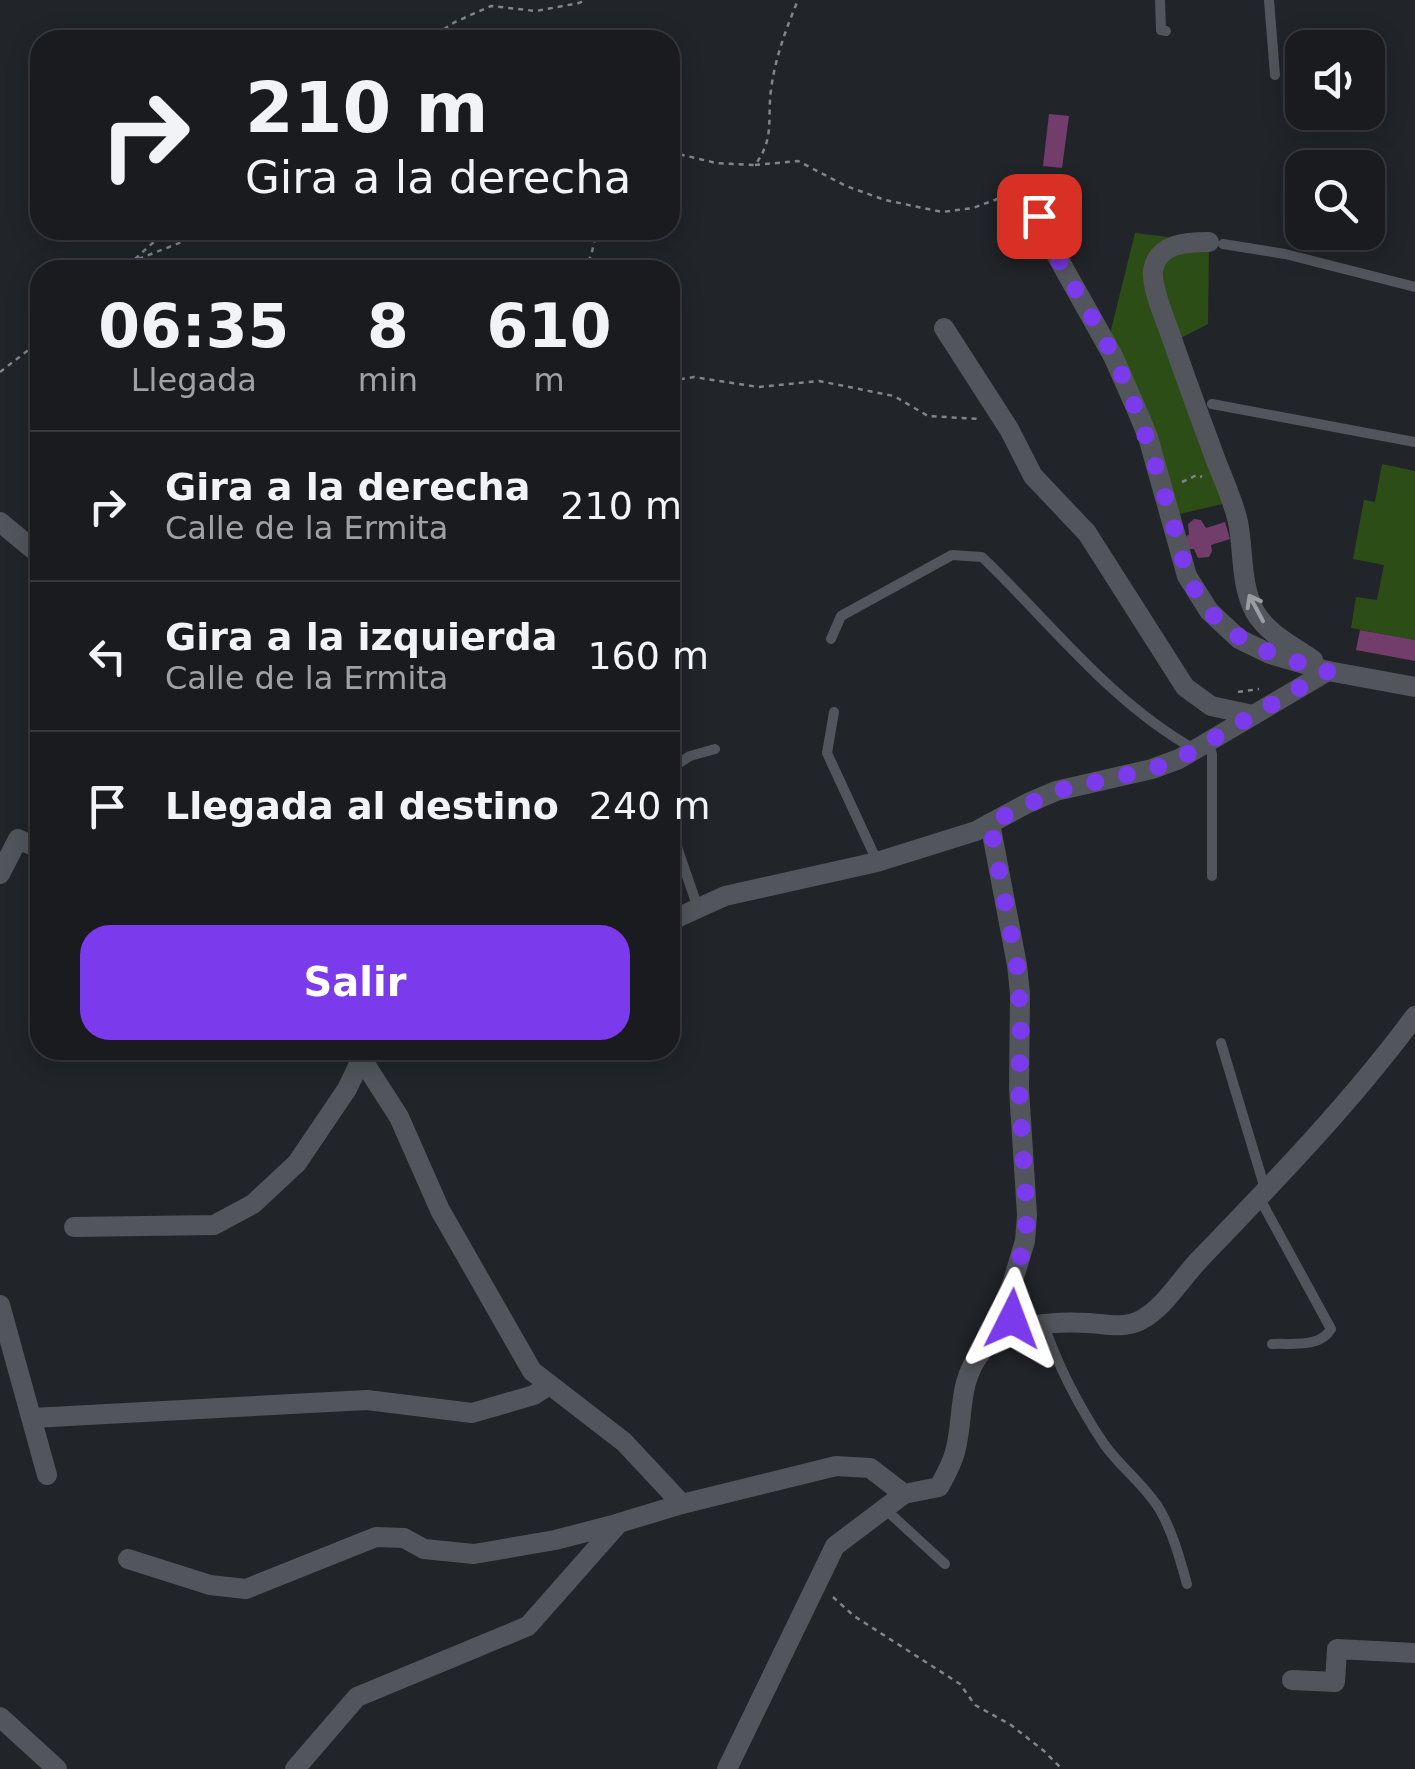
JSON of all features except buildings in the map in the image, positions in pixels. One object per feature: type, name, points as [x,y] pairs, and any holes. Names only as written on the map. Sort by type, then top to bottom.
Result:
[{"type":"street","points":[[1030,192],[1048,240],[1113,356],[1136,408],[1148,437],[1187,576],[1209,611],[1252,646],[1328,671],[1415,687]]},
{"type":"street","points":[[1216,243],[1167,248],[1153,270],[1154,283],[1238,522],[1246,587],[1255,611],[1269,629],[1328,671]]},
{"type":"street","points":[[944,328],[1009,429],[1032,476],[1087,532],[1185,687],[1210,706],[1253,715]]},
{"type":"street","points":[[0,522],[30,547]]},
{"type":"street","points":[[680,918],[725,896],[877,862],[964,836],[1056,791],[1152,769],[1202,747],[1328,671]]},
{"type":"street","points":[[990,823],[1017,965],[1021,1007],[1019,1089],[1027,1215],[1025,1242],[1008,1297],[1017,1328]]},
{"type":"street","points":[[0,874],[18,839],[30,845]]},
{"type":"street","points":[[726,1769],[835,1546],[904,1494],[940,1487],[955,1454],[966,1376],[984,1348],[1017,1328],[1068,1322],[1117,1325],[1140,1320],[1263,1196],[1415,1016]]},
{"type":"street","points":[[74,1227],[214,1224],[253,1204],[296,1163],[347,1090],[358,1060]]},
{"type":"street","points":[[364,1060],[398,1117],[440,1210],[532,1371],[624,1442],[682,1504]]},
{"type":"street","points":[[0,1306],[47,1475]]},
{"type":"street","points":[[32,1418],[367,1400],[472,1413],[534,1394],[550,1385]]},
{"type":"street","points":[[128,1559],[210,1585],[246,1589],[376,1538],[404,1538],[424,1549],[474,1554],[555,1540],[836,1466],[870,1468],[904,1494]]},
{"type":"street","points":[[295,1769],[358,1697],[528,1626],[619,1523]]},
{"type":"street","points":[[1292,1680],[1336,1682],[1337,1648],[1415,1653]]},
{"type":"street","points":[[0,1716],[57,1769]]},
{"type":"lane","points":[[1160,0],[1161,30],[1166,31]]},
{"type":"lane","points":[[1268,0],[1275,75]]},
{"type":"lane","points":[[1216,243],[1285,254],[1415,287]]},
{"type":"lane","points":[[1212,404],[1415,442]]},
{"type":"lane","points":[[831,639],[841,616],[952,555],[982,557],[1098,676],[1166,734],[1212,754],[1212,876]]},
{"type":"lane","points":[[834,712],[827,753],[877,862]]},
{"type":"lane","points":[[680,763],[716,749]]},
{"type":"lane","points":[[680,855],[699,909]]},
{"type":"lane","points":[[1221,1043],[1263,1196],[1331,1329],[1326,1338],[1317,1342],[1272,1344]]},
{"type":"lane","points":[[1044,1325],[1076,1399],[1108,1449],[1159,1508],[1187,1584]]},
{"type":"lane","points":[[885,1509],[945,1564]]},
{"type":"path","points":[[443,30],[491,6],[536,11],[585,0]]},
{"type":"path","points":[[756,165],[766,150],[770,92],[779,49],[798,0]]},
{"type":"path","points":[[680,154],[716,163],[798,161],[846,186],[885,200],[942,212],[973,208],[1022,190],[1030,192]]},
{"type":"path","points":[[134,260],[156,240]]},
{"type":"path","points":[[136,260],[187,240]]},
{"type":"path","points":[[0,372],[30,349]]},
{"type":"path","points":[[680,379],[694,377],[758,387],[820,380],[894,396],[928,416],[977,418]]},
{"type":"path","points":[[1179,484],[1197,476],[1224,482]]},
{"type":"path","points":[[1233,692],[1259,688]]},
{"type":"path","points":[[818,1582],[854,1616],[960,1684],[975,1705],[1011,1726],[1062,1769]]},
{"type":"green space","points":[[1135,233],[1209,242],[1208,324],[1173,342],[1231,502],[1171,516],[1107,346]]},
{"type":"green space","points":[[1382,464],[1415,471],[1415,640],[1351,628],[1356,597],[1377,600],[1384,565],[1353,559],[1364,500],[1375,502]]},
{"type":"route","points":[[1012,1319],[1008,1297],[1025,1242],[1027,1215],[1019,1089],[1021,1020],[1017,965],[990,823],[1056,791],[1179,759],[1328,671],[1252,646],[1228,630],[1200,599],[1178,550],[1148,437],[1136,408],[1039,216]]}]
